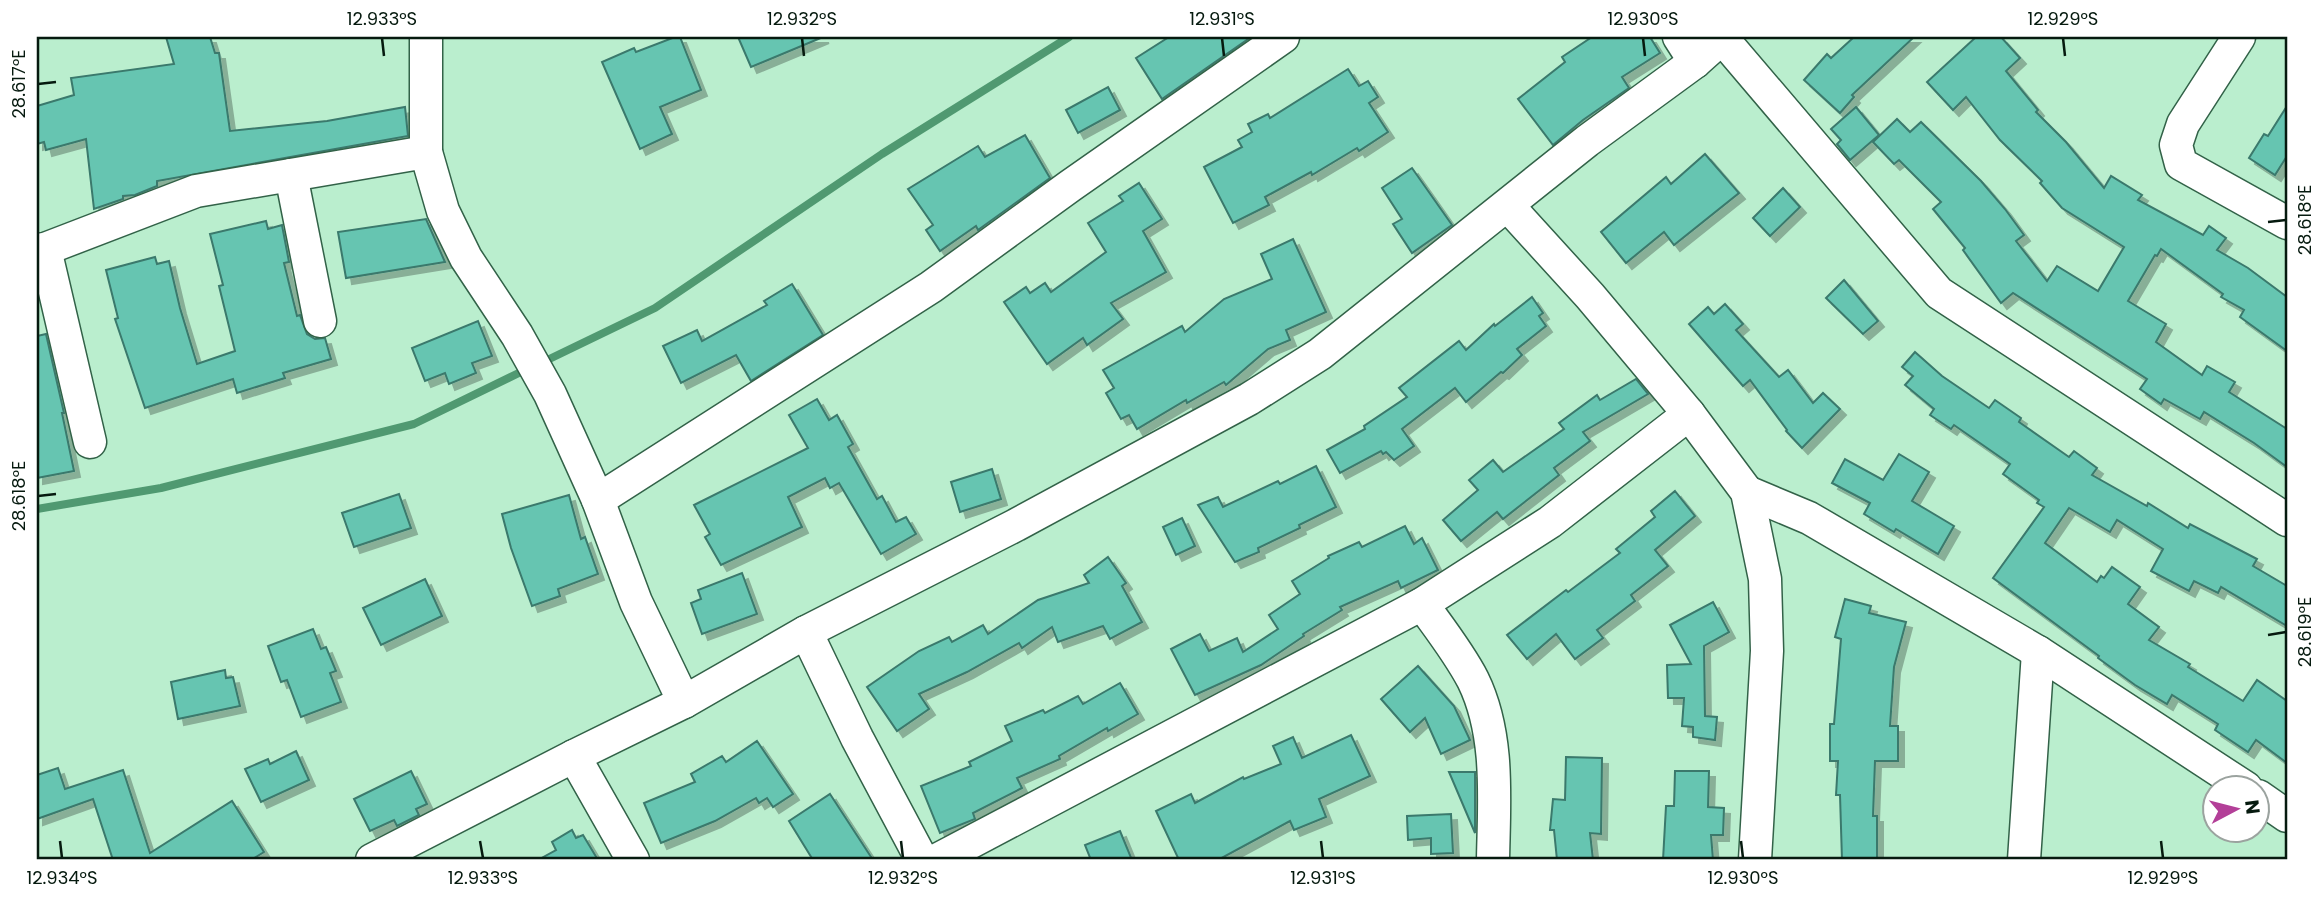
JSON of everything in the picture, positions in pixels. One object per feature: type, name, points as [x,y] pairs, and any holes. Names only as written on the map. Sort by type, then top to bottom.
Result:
[{"type":"street","points":[[426,37],[426,152],[443,211],[466,258],[543,381],[598,500],[636,602],[684,702]]},
{"type":"street","points":[[598,500],[931,287],[1283,37]]},
{"type":"street","points":[[372,860],[684,702],[806,632],[1016,525],[1249,399],[1320,355],[1508,206],[1587,141],[1687,49],[1723,37],[1939,293],[2287,520]]},
{"type":"street","points":[[2239,37],[2183,124],[2176,145],[2181,164],[2287,223]]},
{"type":"street","points":[[90,442],[41,250],[196,191],[426,152]]},
{"type":"street","points":[[291,174],[320,321]]},
{"type":"street","points":[[1508,206],[1590,296],[1689,414],[1746,492],[1765,579],[1766,615],[1755,860]]},
{"type":"street","points":[[937,860],[1422,604],[1550,522],[1689,414]]},
{"type":"street","points":[[1746,492],[1809,518],[2038,652],[2223,774]]},
{"type":"street","points":[[1422,604],[1454,648],[1474,682],[1487,720],[1494,775],[1493,860]]},
{"type":"street","points":[[806,632],[857,738],[922,860]]},
{"type":"street","points":[[2024,860],[2038,652]]},
{"type":"street","points":[[574,756],[633,860]]},
{"type":"building","points":[[166,37],[210,37],[215,53],[219,53],[230,131],[327,121],[405,107],[408,136],[157,181],[157,186],[135,195],[123,196],[123,199],[94,209],[86,139],[46,150],[44,142],[37,144],[37,106],[74,95],[71,78],[174,64]]},
{"type":"building","points":[[680,37],[701,90],[660,107],[672,134],[640,149],[602,62],[634,48],[636,52]]},
{"type":"building","points":[[738,37],[823,37],[751,67]]},
{"type":"building","points":[[1169,37],[1251,37],[1162,99],[1136,58]]},
{"type":"building","points":[[1592,37],[1650,37],[1660,53],[1622,77],[1629,88],[1553,145],[1518,99],[1565,62],[1562,57]]},
{"type":"building","points":[[1854,37],[1914,37],[1852,95],[1854,97],[1840,113],[1804,80],[1827,54],[1831,58]]},
{"type":"building","points":[[1976,37],[2001,37],[2020,58],[2006,71],[2038,110],[2036,112],[2066,142],[2104,188],[2111,176],[2142,195],[2138,200],[2203,235],[2209,226],[2226,238],[2217,250],[2248,268],[2287,297],[2287,351],[2240,317],[2244,310],[2221,297],[2223,294],[2161,249],[2128,301],[2166,324],[2156,342],[2202,375],[2207,366],[2235,382],[2229,392],[2287,429],[2287,467],[2204,412],[2200,419],[2164,399],[2161,404],[2140,389],[2147,379],[2013,293],[2001,303],[1963,250],[1965,248],[1933,209],[1941,202],[1899,160],[1894,164],[1873,142],[1897,119],[1910,132],[1921,122],[1981,181],[2005,209],[2024,235],[2016,241],[2047,281],[2057,266],[2098,291],[2124,247],[2062,208],[2040,183],[2042,181],[2000,140],[1966,97],[1953,110],[1927,82]]},
{"type":"building","points":[[1348,69],[1359,86],[1368,81],[1378,97],[1369,103],[1388,132],[1359,151],[1357,148],[1312,175],[1311,172],[1265,197],[1269,205],[1233,223],[1204,167],[1242,147],[1238,140],[1252,132],[1248,124],[1268,114],[1270,118]]},
{"type":"building","points":[[1108,87],[1120,110],[1078,133],[1066,110]]},
{"type":"building","points":[[2287,106],[2287,156],[2275,175],[2249,158],[2264,134],[2268,136]]},
{"type":"building","points":[[1856,107],[1879,135],[1850,160],[1837,144],[1841,140],[1831,129]]},
{"type":"building","points":[[1025,135],[1050,178],[978,230],[976,226],[940,251],[926,230],[933,225],[908,189],[978,146],[985,157]]},
{"type":"building","points":[[1705,154],[1739,193],[1674,245],[1664,232],[1626,263],[1601,232],[1666,177],[1671,184]]},
{"type":"building","points":[[1412,168],[1452,225],[1412,253],[1393,224],[1402,219],[1382,188]]},
{"type":"building","points":[[1139,183],[1162,219],[1143,231],[1166,272],[1111,303],[1123,319],[1087,345],[1083,338],[1047,364],[1004,302],[1026,287],[1030,293],[1045,283],[1051,292],[1106,252],[1088,223],[1123,201],[1119,196]]},
{"type":"building","points":[[1783,188],[1800,207],[1770,236],[1753,218]]},
{"type":"building","points":[[426,219],[445,262],[346,278],[338,232]]},
{"type":"building","points":[[266,221],[268,229],[282,225],[289,262],[284,263],[297,316],[300,315],[307,334],[315,339],[325,338],[331,359],[283,373],[285,378],[237,393],[233,379],[145,408],[115,319],[118,318],[106,270],[155,257],[157,264],[169,261],[197,364],[235,351],[210,234]]},
{"type":"building","points":[[1293,239],[1326,312],[1286,330],[1290,340],[1268,349],[1226,385],[1224,382],[1187,403],[1186,400],[1137,429],[1129,415],[1121,419],[1106,393],[1114,388],[1103,370],[1182,326],[1185,332],[1224,299],[1272,279],[1261,254]]},
{"type":"building","points":[[1844,280],[1878,321],[1863,334],[1826,298]]},
{"type":"building","points":[[792,284],[823,335],[751,381],[736,355],[681,383],[663,346],[697,330],[702,341],[767,305],[764,301]]},
{"type":"building","points":[[1532,297],[1543,313],[1539,316],[1546,326],[1517,349],[1522,355],[1503,373],[1466,402],[1455,388],[1402,429],[1414,446],[1394,460],[1381,451],[1340,473],[1327,450],[1365,429],[1364,426],[1407,397],[1399,388],[1459,341],[1466,350],[1494,324],[1495,326]]},
{"type":"building","points":[[1725,304],[1743,324],[1736,330],[1779,377],[1788,370],[1813,403],[1823,393],[1840,409],[1802,448],[1786,431],[1750,380],[1743,386],[1689,324],[1708,307],[1714,314]]},
{"type":"building","points":[[478,321],[492,356],[472,363],[476,373],[449,384],[445,373],[425,381],[412,348]]},
{"type":"building","points":[[46,334],[74,471],[37,478],[37,336]]},
{"type":"building","points":[[1915,352],[1942,376],[1989,408],[1995,400],[2021,418],[2019,422],[2069,457],[2074,451],[2097,468],[2092,475],[2147,506],[2148,503],[2188,528],[2190,524],[2257,559],[2253,566],[2287,586],[2287,626],[2221,587],[2218,593],[2194,581],[2189,591],[2151,571],[2163,549],[2117,520],[2110,532],[2069,508],[2045,543],[2097,582],[2101,576],[2104,578],[2112,567],[2140,587],[2128,604],[2159,627],[2149,640],[2190,664],[2188,667],[2243,701],[2257,680],[2287,701],[2287,763],[2256,740],[2248,752],[2215,730],[2218,724],[2172,695],[2167,704],[2135,685],[1993,578],[2044,507],[2037,503],[2039,500],[2003,474],[2010,464],[1954,425],[1951,429],[1930,415],[1934,409],[1905,385],[1913,376],[1902,367]]},
{"type":"building","points":[[1636,379],[1648,394],[1583,432],[1590,441],[1554,468],[1559,475],[1503,519],[1497,512],[1461,541],[1443,520],[1478,490],[1469,480],[1493,460],[1503,472],[1564,429],[1559,423],[1597,395],[1600,400]]},
{"type":"building","points":[[817,399],[829,420],[837,415],[853,444],[848,447],[877,499],[882,496],[896,522],[906,517],[916,534],[881,554],[839,483],[830,488],[825,478],[788,497],[802,527],[721,565],[705,537],[710,534],[694,505],[808,448],[789,415]]},
{"type":"building","points":[[1899,454],[1929,472],[1912,501],[1954,526],[1938,554],[1864,514],[1870,503],[1832,483],[1845,459],[1883,480]]},
{"type":"building","points":[[1316,466],[1336,507],[1258,548],[1259,552],[1235,562],[1198,505],[1218,497],[1223,507]]},
{"type":"building","points":[[992,469],[1001,499],[960,512],[951,482]]},
{"type":"building","points":[[1675,491],[1695,516],[1655,550],[1668,566],[1631,595],[1635,601],[1597,630],[1603,638],[1575,659],[1556,634],[1527,659],[1507,635],[1620,553],[1616,549],[1655,517],[1651,511]]},
{"type":"building","points":[[399,494],[411,528],[354,547],[342,513]]},
{"type":"building","points":[[569,495],[581,539],[585,537],[598,574],[558,589],[560,596],[532,606],[502,514]]},
{"type":"building","points":[[1182,518],[1195,546],[1176,555],[1163,527]]},
{"type":"building","points":[[1405,526],[1414,544],[1422,538],[1438,570],[1401,588],[1398,581],[1340,607],[1342,610],[1261,665],[1195,695],[1171,649],[1200,634],[1209,651],[1237,638],[1243,652],[1278,629],[1269,615],[1300,594],[1292,581],[1329,558],[1328,556],[1359,542],[1362,547]]},
{"type":"building","points":[[1108,557],[1126,583],[1122,586],[1142,622],[1110,639],[1103,626],[1058,642],[1052,627],[1022,648],[1019,643],[967,672],[919,694],[929,709],[897,731],[867,687],[919,651],[949,637],[952,642],[983,625],[988,634],[1038,600],[1089,583],[1084,575]]},
{"type":"building","points":[[742,573],[757,614],[702,634],[691,603],[701,599],[698,590]]},
{"type":"building","points":[[425,579],[442,616],[381,645],[363,608]]},
{"type":"building","points":[[1845,599],[1871,606],[1869,613],[1906,622],[1894,667],[1890,726],[1898,726],[1898,761],[1875,761],[1873,816],[1877,816],[1877,860],[1842,860],[1840,795],[1836,795],[1838,761],[1830,761],[1830,724],[1834,724],[1841,639],[1835,637]]},
{"type":"building","points":[[1713,602],[1729,632],[1704,646],[1705,716],[1717,717],[1715,740],[1693,737],[1693,727],[1682,726],[1684,698],[1668,698],[1667,665],[1691,664],[1670,625]]},
{"type":"building","points":[[313,629],[321,649],[326,647],[336,671],[330,673],[341,702],[301,717],[287,680],[281,682],[268,646]]},
{"type":"building","points":[[1418,666],[1454,706],[1470,740],[1441,754],[1425,718],[1410,732],[1381,699]]},
{"type":"building","points":[[225,670],[226,678],[233,677],[240,706],[178,719],[171,682]]},
{"type":"building","points":[[1120,683],[1138,714],[1108,731],[1107,728],[1059,756],[1060,759],[1017,778],[1022,788],[973,813],[975,819],[940,833],[921,786],[971,766],[969,762],[1012,741],[1005,726],[1043,710],[1045,713],[1078,696],[1083,704]]},
{"type":"building","points":[[1351,735],[1370,776],[1319,799],[1326,817],[1294,830],[1290,821],[1218,860],[1179,860],[1156,811],[1191,794],[1195,803],[1243,777],[1244,779],[1281,764],[1273,746],[1293,737],[1302,758]]},
{"type":"building","points":[[757,741],[793,794],[773,807],[767,798],[759,803],[756,798],[715,821],[661,843],[644,803],[695,782],[691,774],[722,756],[726,762]]},
{"type":"building","points":[[296,751],[309,780],[261,802],[245,769],[268,759],[270,764]]},
{"type":"building","points":[[1566,757],[1602,758],[1601,834],[1590,833],[1593,860],[1557,860],[1554,830],[1550,830],[1553,799],[1565,800]]},
{"type":"building","points":[[58,768],[65,789],[123,770],[150,853],[232,801],[264,852],[251,860],[113,860],[93,799],[37,819],[37,775]]},
{"type":"building","points":[[411,771],[427,804],[416,809],[419,815],[397,826],[394,820],[370,831],[354,799]]},
{"type":"building","points":[[1675,771],[1709,771],[1708,807],[1724,808],[1723,835],[1711,835],[1713,860],[1663,860],[1666,806],[1674,806]]},
{"type":"building","points":[[1449,772],[1475,772],[1475,833]]},
{"type":"building","points":[[830,794],[873,860],[813,860],[789,821]]},
{"type":"building","points":[[1451,814],[1453,853],[1431,854],[1431,838],[1408,840],[1407,816]]},
{"type":"building","points":[[572,830],[576,838],[583,835],[598,860],[538,860],[556,850],[552,842]]},
{"type":"building","points":[[1120,831],[1132,860],[1091,860],[1085,845]]},
{"type":"waterway","points":[[539,364],[655,308],[882,154],[1069,37]]},
{"type":"waterway","points":[[37,509],[161,488],[414,424],[527,369]]}]
